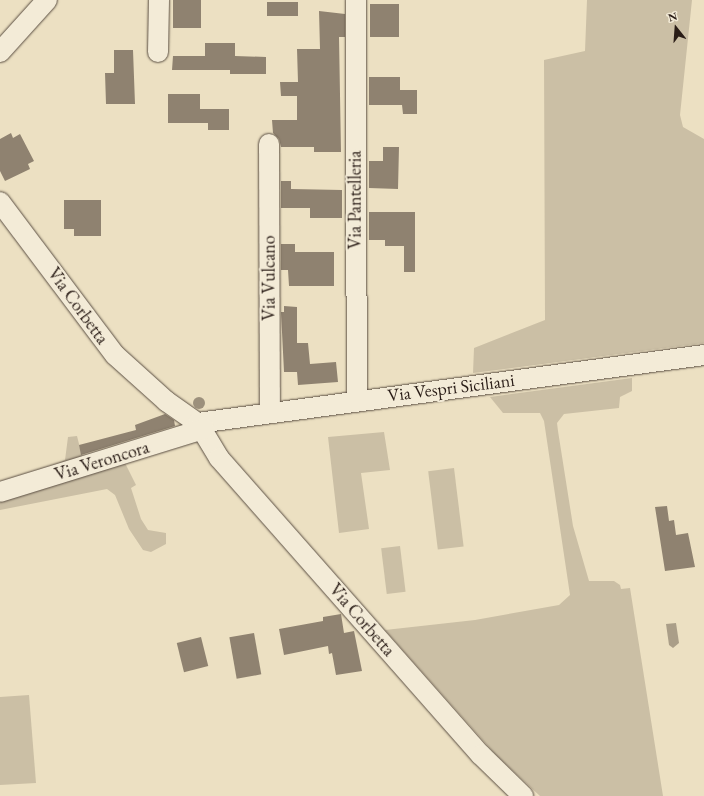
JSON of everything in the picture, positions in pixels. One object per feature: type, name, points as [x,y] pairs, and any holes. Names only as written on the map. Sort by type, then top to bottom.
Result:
[{"type":"street","points":[[0,49],[47,0]]},
{"type":"street","points":[[158,52],[159,0]]},
{"type":"street","name":"Via Pantelleria","points":[[356,0],[356,400]]},
{"type":"street","name":"Via Vulcano","points":[[269,144],[270,412]]},
{"type":"street","name":"Via Corbetta","points":[[0,202],[115,355],[166,401],[203,430],[216,454],[368,628],[481,755],[523,796]]},
{"type":"street","name":"Via Vespri Siciliani","points":[[203,430],[270,412],[704,355]]},
{"type":"street","name":"Via Veroncora","points":[[0,492],[203,430]]},
{"type":"shaded area","points":[[587,0],[692,0],[680,115],[683,127],[704,139],[704,343],[473,373],[474,348],[545,320],[544,60],[585,51]]},
{"type":"shaded area","points":[[632,378],[632,391],[620,397],[619,408],[564,414],[557,423],[573,526],[589,581],[614,581],[620,585],[621,589],[630,588],[663,796],[540,796],[496,755],[385,630],[475,620],[559,605],[570,595],[544,421],[540,413],[503,413],[490,397]]},
{"type":"shaded area","points":[[384,432],[390,470],[361,473],[369,529],[339,533],[328,437]]},
{"type":"shaded area","points":[[77,436],[83,460],[125,463],[136,485],[131,488],[141,519],[148,530],[166,533],[166,544],[151,552],[143,550],[129,529],[115,495],[107,489],[0,510],[0,483],[42,471],[65,460],[68,437]]},
{"type":"shaded area","points":[[454,468],[464,546],[438,550],[428,471]]},
{"type":"shaded area","points":[[400,546],[406,592],[387,594],[381,548]]},
{"type":"shaded area","points":[[676,623],[679,643],[673,648],[669,645],[666,624]]},
{"type":"shaded area","points":[[29,695],[36,783],[0,785],[0,697]]},
{"type":"building","points":[[173,0],[201,0],[201,28],[173,28]]},
{"type":"building","points":[[267,2],[298,2],[298,16],[267,16]]},
{"type":"building","points":[[370,4],[399,4],[399,37],[370,37]]},
{"type":"building","points":[[319,11],[345,14],[345,37],[339,37],[341,152],[314,152],[314,147],[281,147],[279,139],[273,133],[272,120],[297,120],[297,96],[281,96],[280,82],[298,82],[297,49],[320,49]]},
{"type":"building","points":[[205,43],[235,43],[235,56],[266,57],[266,74],[230,74],[230,70],[172,70],[173,56],[205,56]]},
{"type":"building","points":[[114,50],[133,50],[135,104],[106,104],[105,73],[114,73]]},
{"type":"building","points":[[369,77],[400,77],[400,90],[417,90],[417,114],[403,114],[402,105],[369,105]]},
{"type":"building","points":[[168,94],[200,94],[200,109],[229,109],[229,130],[208,130],[208,123],[168,123]]},
{"type":"building","points":[[11,133],[13,138],[20,134],[34,161],[28,164],[30,169],[5,181],[0,171],[0,139]]},
{"type":"building","points":[[383,147],[399,147],[398,189],[369,188],[369,161],[383,161]]},
{"type":"building","points":[[281,181],[291,181],[291,189],[342,190],[342,218],[310,218],[310,208],[281,208]]},
{"type":"building","points":[[64,200],[101,200],[101,236],[74,236],[74,229],[64,229]]},
{"type":"building","points":[[369,212],[415,212],[415,272],[404,272],[404,246],[385,246],[385,240],[369,240]]},
{"type":"building","points":[[281,244],[295,244],[295,252],[334,252],[334,286],[289,286],[288,270],[281,270]]},
{"type":"building","points":[[284,306],[297,307],[297,343],[308,343],[310,364],[336,362],[338,382],[298,385],[297,372],[284,372],[281,312],[284,312]]},
{"type":"building","points":[[165,414],[174,420],[175,426],[81,455],[79,445],[136,430],[135,425]]},
{"type":"building","points":[[667,506],[669,521],[674,520],[676,535],[688,533],[695,567],[665,571],[655,507]]},
{"type":"building","points":[[341,614],[344,633],[354,631],[362,671],[336,675],[332,653],[329,654],[328,646],[284,655],[279,629],[323,621],[323,617]]},
{"type":"building","points":[[254,633],[261,674],[237,679],[229,637]]},
{"type":"building","points":[[201,637],[208,666],[184,672],[177,643]]}]
